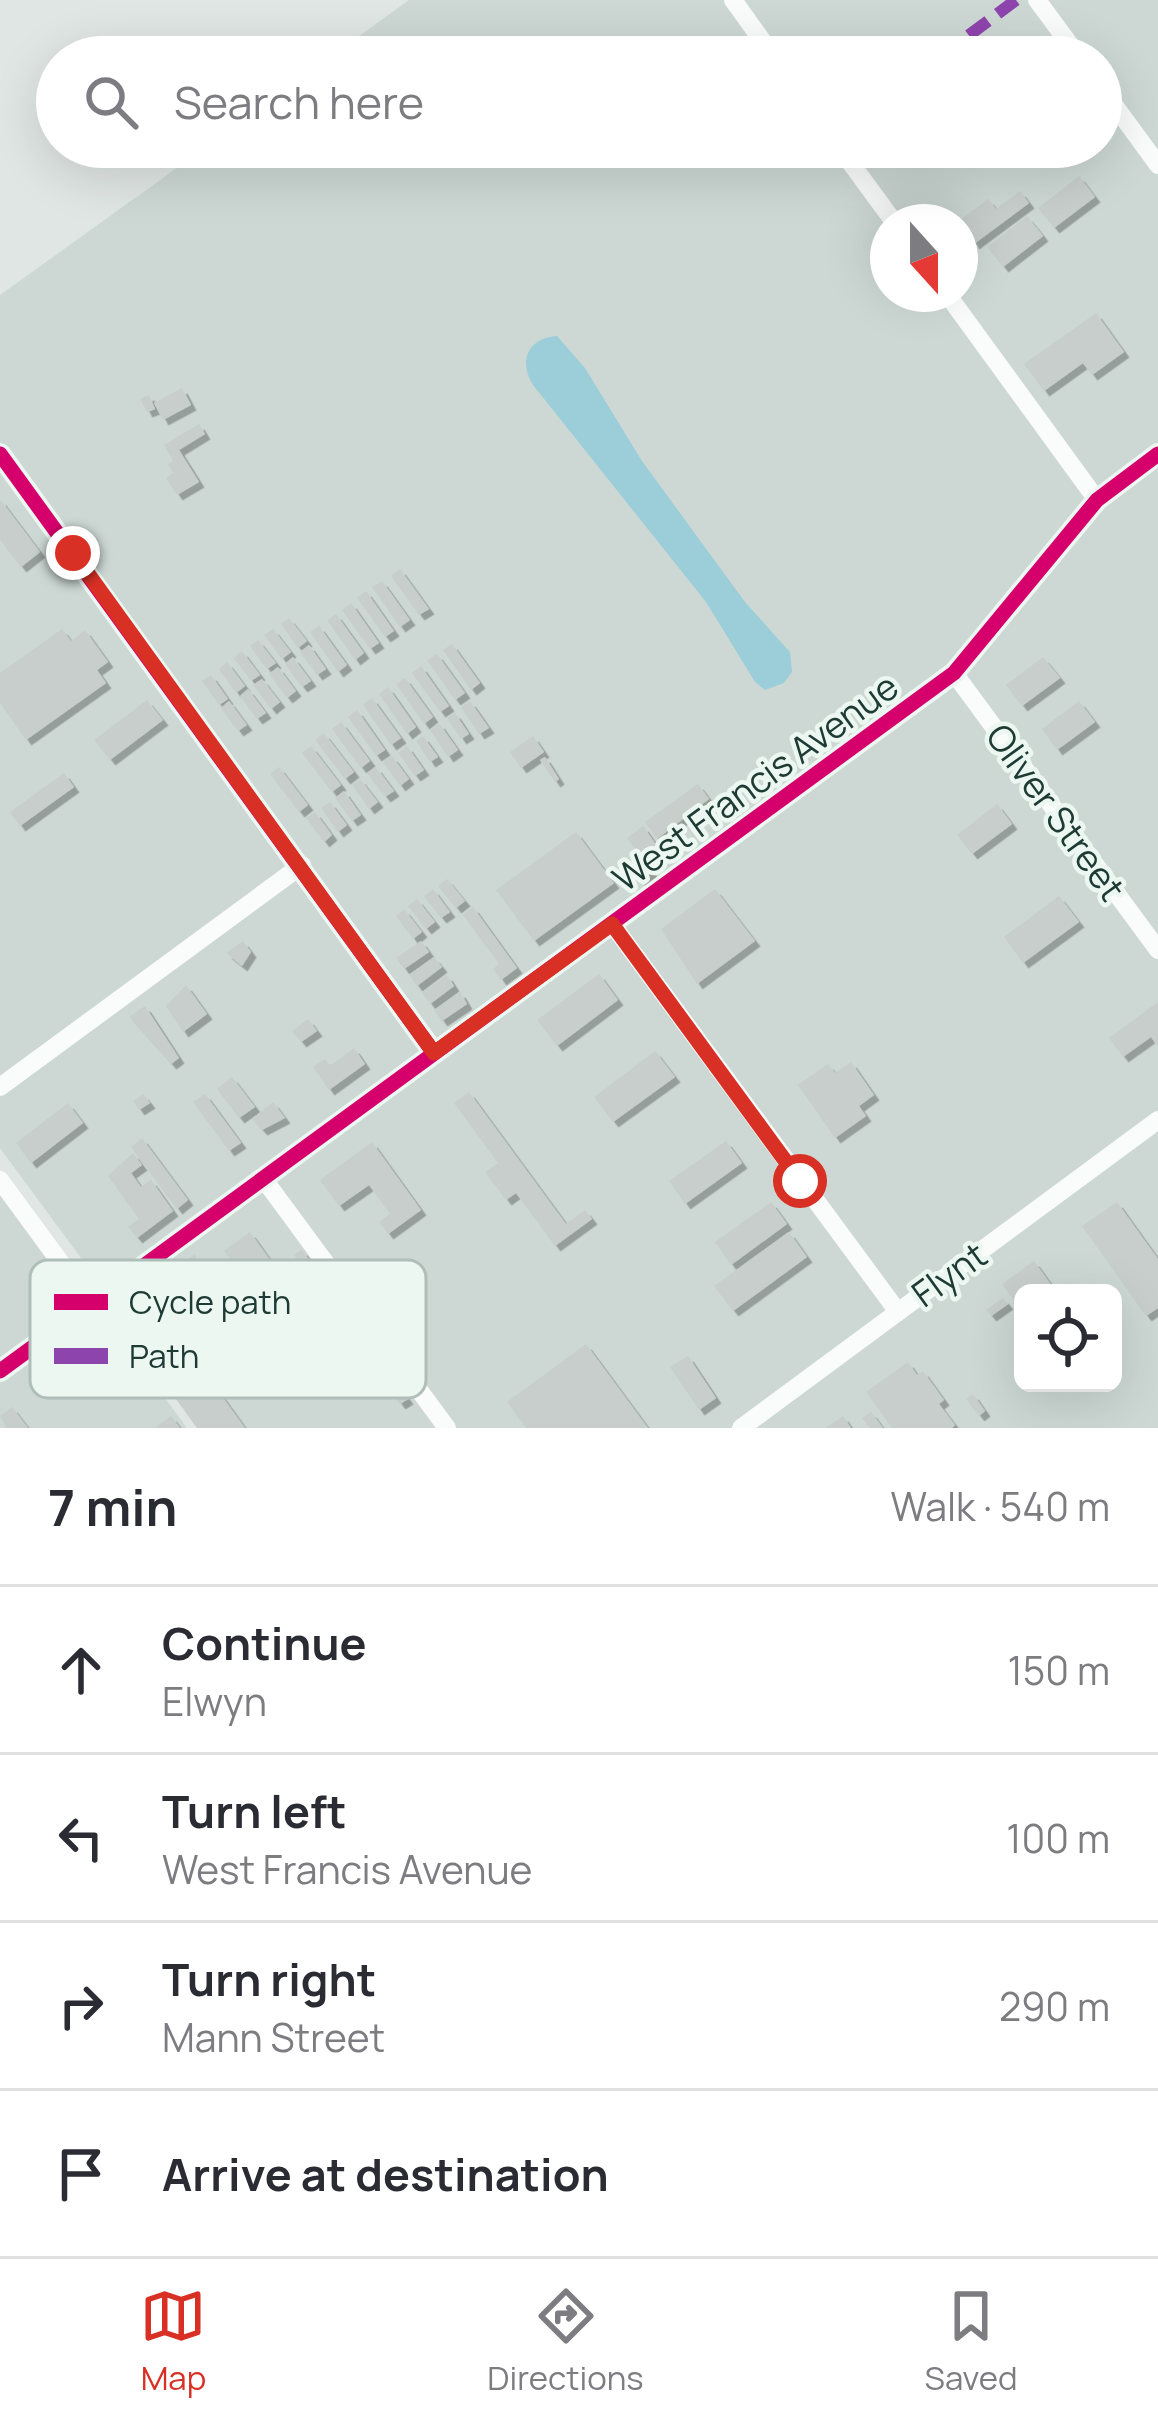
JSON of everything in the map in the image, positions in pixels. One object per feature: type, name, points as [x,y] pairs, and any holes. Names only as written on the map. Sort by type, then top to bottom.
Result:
[{"type":"street","points":[[733,0],[760,36]]},
{"type":"street","points":[[1037,0],[1064,36]]},
{"type":"street","points":[[1122,116],[1158,165]]},
{"type":"street","points":[[854,168],[881,204]]},
{"type":"street","points":[[960,312],[1097,500]]},
{"type":"street","points":[[0,454],[434,1053]]},
{"type":"street","name":"West Francis Avenue","points":[[152,1260],[954,674],[1097,500],[1158,454]]},
{"type":"street","name":"Oliver Street","points":[[954,674],[1158,950]]},
{"type":"street","points":[[0,1088],[302,865]]},
{"type":"street","points":[[268,891],[299,882],[326,899]]},
{"type":"street","points":[[612,924],[898,1312]]},
{"type":"street","name":"Flynt","points":[[741,1428],[1158,1120]]},
{"type":"street","points":[[263,1178],[323,1260]]},
{"type":"street","points":[[0,1180],[59,1260]]},
{"type":"street","name":"West Francis Avenue","points":[[0,1371],[30,1349]]},
{"type":"street","points":[[425,1398],[447,1428]]},
{"type":"shaded area","points":[[409,0],[1158,0],[1158,1428],[206,1428],[184,1398],[426,1398],[426,1260],[82,1260],[0,1148],[0,295],[177,168],[1122,168],[1122,36],[359,36]]},
{"type":"shaded area","points":[[0,1173],[64,1260],[30,1260],[30,1398],[165,1398],[187,1428],[0,1428]]},
{"type":"water","points":[[557,336],[585,368],[642,461],[745,602],[790,652],[792,672],[784,683],[765,690],[755,682],[706,602],[533,385],[526,368],[528,352],[539,341]]},
{"type":"building","points":[[1079,176],[1095,197],[1054,228],[1038,208]]},
{"type":"building","points":[[1020,191],[1029,203],[978,241],[978,206],[988,199],[996,209]]},
{"type":"building","points":[[1027,216],[1043,236],[1003,267],[987,247]]},
{"type":"building","points":[[1096,313],[1124,352],[1092,375],[1083,363],[1044,391],[1024,364]]},
{"type":"building","points":[[182,388],[191,405],[163,420],[154,403]]},
{"type":"building","points":[[149,395],[155,409],[147,412],[140,399]]},
{"type":"building","points":[[199,424],[205,434],[179,450],[199,482],[177,495],[166,478],[173,473],[168,464],[173,461],[164,445]]},
{"type":"building","points":[[0,499],[40,552],[21,567],[0,540]]},
{"type":"building","points":[[400,569],[429,609],[419,615],[391,576]]},
{"type":"building","points":[[382,581],[410,620],[400,627],[372,587]]},
{"type":"building","points":[[366,591],[394,631],[385,637],[357,598]]},
{"type":"building","points":[[351,603],[379,643],[370,649],[342,610]]},
{"type":"building","points":[[336,614],[364,653],[355,660],[327,620]]},
{"type":"building","points":[[289,618],[307,641],[298,648],[281,624]]},
{"type":"building","points":[[319,626],[347,665],[338,672],[310,632]]},
{"type":"building","points":[[62,629],[71,641],[85,630],[108,662],[97,670],[106,683],[26,740],[0,703],[0,673]]},
{"type":"building","points":[[273,629],[291,652],[282,659],[264,635]]},
{"type":"building","points":[[258,640],[276,663],[267,669],[250,646]]},
{"type":"building","points":[[452,644],[480,683],[471,690],[443,650]]},
{"type":"building","points":[[309,645],[326,669],[317,675],[300,652]]},
{"type":"building","points":[[242,651],[260,675],[251,681],[234,658]]},
{"type":"building","points":[[437,654],[465,693],[455,700],[427,660]]},
{"type":"building","points":[[293,657],[311,681],[302,687],[285,664]]},
{"type":"building","points":[[1043,657],[1060,678],[1022,706],[1006,685]]},
{"type":"building","points":[[227,662],[245,686],[236,693],[219,669]]},
{"type":"building","points":[[421,666],[449,706],[440,712],[412,673]]},
{"type":"building","points":[[278,667],[296,691],[287,698],[269,674]]},
{"type":"building","points":[[211,675],[228,699],[219,705],[202,681]]},
{"type":"building","points":[[405,678],[433,717],[424,724],[396,684]]},
{"type":"building","points":[[262,679],[280,702],[271,709],[253,685]]},
{"type":"building","points":[[388,687],[416,727],[407,734],[379,694]]},
{"type":"building","points":[[248,689],[266,713],[257,719],[240,696]]},
{"type":"building","points":[[372,698],[401,738],[391,745],[363,705]]},
{"type":"building","points":[[147,700],[163,720],[110,760],[94,740]]},
{"type":"building","points":[[229,701],[247,725],[238,731],[221,708]]},
{"type":"building","points":[[470,701],[489,728],[479,734],[461,707]]},
{"type":"building","points":[[1079,701],[1095,722],[1057,750],[1042,729]]},
{"type":"building","points":[[357,710],[385,750],[376,756],[348,717]]},
{"type":"building","points":[[455,713],[469,734],[461,739],[447,718]]},
{"type":"building","points":[[341,722],[370,761],[361,768],[332,729]]},
{"type":"building","points":[[439,723],[458,750],[448,757],[430,730]]},
{"type":"building","points":[[324,733],[354,772],[345,779],[315,740]]},
{"type":"building","points":[[423,736],[438,757],[430,762],[416,741]]},
{"type":"building","points":[[533,736],[544,752],[521,768],[510,752]]},
{"type":"building","points":[[311,746],[341,785],[332,792],[302,753]]},
{"type":"building","points":[[407,746],[424,770],[415,776],[398,753]]},
{"type":"building","points":[[392,756],[409,779],[400,786],[383,762]]},
{"type":"building","points":[[545,757],[559,779],[555,782],[540,760]]},
{"type":"building","points":[[279,767],[308,805],[299,812],[270,774]]},
{"type":"building","points":[[376,767],[394,791],[385,797],[367,773]]},
{"type":"building","points":[[64,773],[74,787],[20,826],[10,812]]},
{"type":"building","points":[[360,779],[378,802],[369,809],[352,785]]},
{"type":"building","points":[[698,784],[709,799],[657,839],[645,822]]},
{"type":"building","points":[[344,791],[361,815],[352,821],[335,798]]},
{"type":"building","points":[[330,802],[347,825],[338,832],[321,808]]},
{"type":"building","points":[[997,804],[1012,824],[972,854],[957,835]]},
{"type":"building","points":[[315,812],[332,835],[324,842],[306,818]]},
{"type":"building","points":[[643,826],[659,849],[643,861],[627,838]]},
{"type":"building","points":[[576,832],[614,883],[534,941],[496,890]]},
{"type":"building","points":[[645,862],[652,872],[640,881],[633,870]]},
{"type":"building","points":[[447,879],[465,901],[456,908],[438,886]]},
{"type":"building","points":[[433,889],[450,912],[441,918],[424,896]]},
{"type":"building","points":[[715,889],[755,941],[697,984],[661,929]]},
{"type":"building","points":[[1059,896],[1079,922],[1023,963],[1004,937]]},
{"type":"building","points":[[417,899],[435,922],[426,929],[408,906]]},
{"type":"building","points":[[473,907],[517,968],[501,980],[493,969],[499,964],[463,915]]},
{"type":"building","points":[[404,909],[422,932],[413,939],[396,916]]},
{"type":"building","points":[[243,941],[251,952],[242,966],[226,953]]},
{"type":"building","points":[[421,941],[429,952],[404,969],[396,958]]},
{"type":"building","points":[[434,957],[442,967],[417,986],[409,975]]},
{"type":"building","points":[[599,974],[618,1000],[557,1046],[537,1020]]},
{"type":"building","points":[[447,975],[454,986],[430,1004],[422,993]]},
{"type":"building","points":[[186,985],[207,1014],[183,1032],[166,1006]]},
{"type":"building","points":[[460,992],[467,1004],[442,1021],[434,1010]]},
{"type":"building","points":[[1158,1002],[1158,1047],[1151,1037],[1123,1057],[1109,1038]]},
{"type":"building","points":[[145,1006],[179,1058],[171,1064],[129,1017]]},
{"type":"building","points":[[308,1019],[317,1031],[301,1042],[292,1031]]},
{"type":"building","points":[[354,1048],[365,1064],[329,1090],[313,1067],[325,1059],[330,1066]]},
{"type":"building","points":[[655,1051],[675,1077],[613,1122],[594,1097]]},
{"type":"building","points":[[851,1062],[874,1095],[859,1106],[866,1116],[835,1138],[798,1085],[828,1064],[835,1073]]},
{"type":"building","points":[[232,1077],[255,1107],[239,1118],[217,1089]]},
{"type":"building","points":[[469,1092],[566,1224],[585,1210],[592,1219],[555,1246],[516,1193],[506,1200],[485,1172],[498,1163],[454,1103]]},
{"type":"building","points":[[143,1094],[150,1103],[139,1110],[133,1101]]},
{"type":"building","points":[[205,1094],[241,1143],[229,1151],[193,1102]]},
{"type":"building","points":[[273,1102],[285,1118],[262,1130],[252,1119]]},
{"type":"building","points":[[68,1103],[83,1123],[31,1163],[16,1143]]},
{"type":"building","points":[[142,1138],[188,1200],[177,1209],[131,1147]]},
{"type":"building","points":[[726,1141],[742,1163],[685,1204],[669,1181]]},
{"type":"building","points":[[372,1142],[421,1210],[388,1234],[379,1222],[390,1214],[369,1185],[339,1206],[320,1180]]},
{"type":"building","points":[[133,1153],[142,1165],[131,1173],[141,1187],[151,1180],[173,1211],[137,1238],[128,1227],[139,1219],[108,1176]]},
{"type":"building","points":[[771,1202],[787,1224],[731,1265],[715,1242]]},
{"type":"building","points":[[1117,1202],[1158,1259],[1158,1308],[1146,1316],[1082,1226]]},
{"type":"building","points":[[250,1232],[270,1260],[231,1260],[224,1251]]},
{"type":"building","points":[[789,1232],[807,1257],[733,1311],[714,1286]]},
{"type":"building","points":[[1034,1261],[1051,1284],[1014,1284],[1014,1301],[1002,1284]]},
{"type":"building","points":[[1003,1298],[1008,1304],[991,1316],[986,1310]]},
{"type":"building","points":[[586,1344],[648,1428],[526,1428],[507,1402]]},
{"type":"building","points":[[688,1356],[716,1398],[699,1410],[670,1367]]},
{"type":"building","points":[[908,1362],[917,1375],[923,1371],[944,1400],[939,1404],[955,1425],[952,1428],[892,1428],[866,1392]]},
{"type":"building","points":[[973,1394],[985,1411],[979,1416],[966,1399]]},
{"type":"building","points":[[175,1398],[223,1398],[245,1428],[197,1428]]},
{"type":"building","points":[[12,1407],[28,1428],[6,1428],[0,1416]]},
{"type":"building","points":[[871,1412],[883,1428],[870,1428],[862,1418]]},
{"type":"building","points":[[171,1416],[180,1428],[155,1428]]},
{"type":"building","points":[[843,1416],[851,1428],[825,1428]]},
{"type":"marked path","points":[[968,36],[1016,0]]},
{"type":"cycle path","points":[[0,454],[434,1053]]},
{"type":"cycle path","points":[[152,1260],[954,673],[1097,500],[1158,454]]},
{"type":"cycle path","points":[[0,1371],[30,1349]]},
{"type":"route","points":[[73,553],[434,1053],[612,924],[800,1181]]}]
